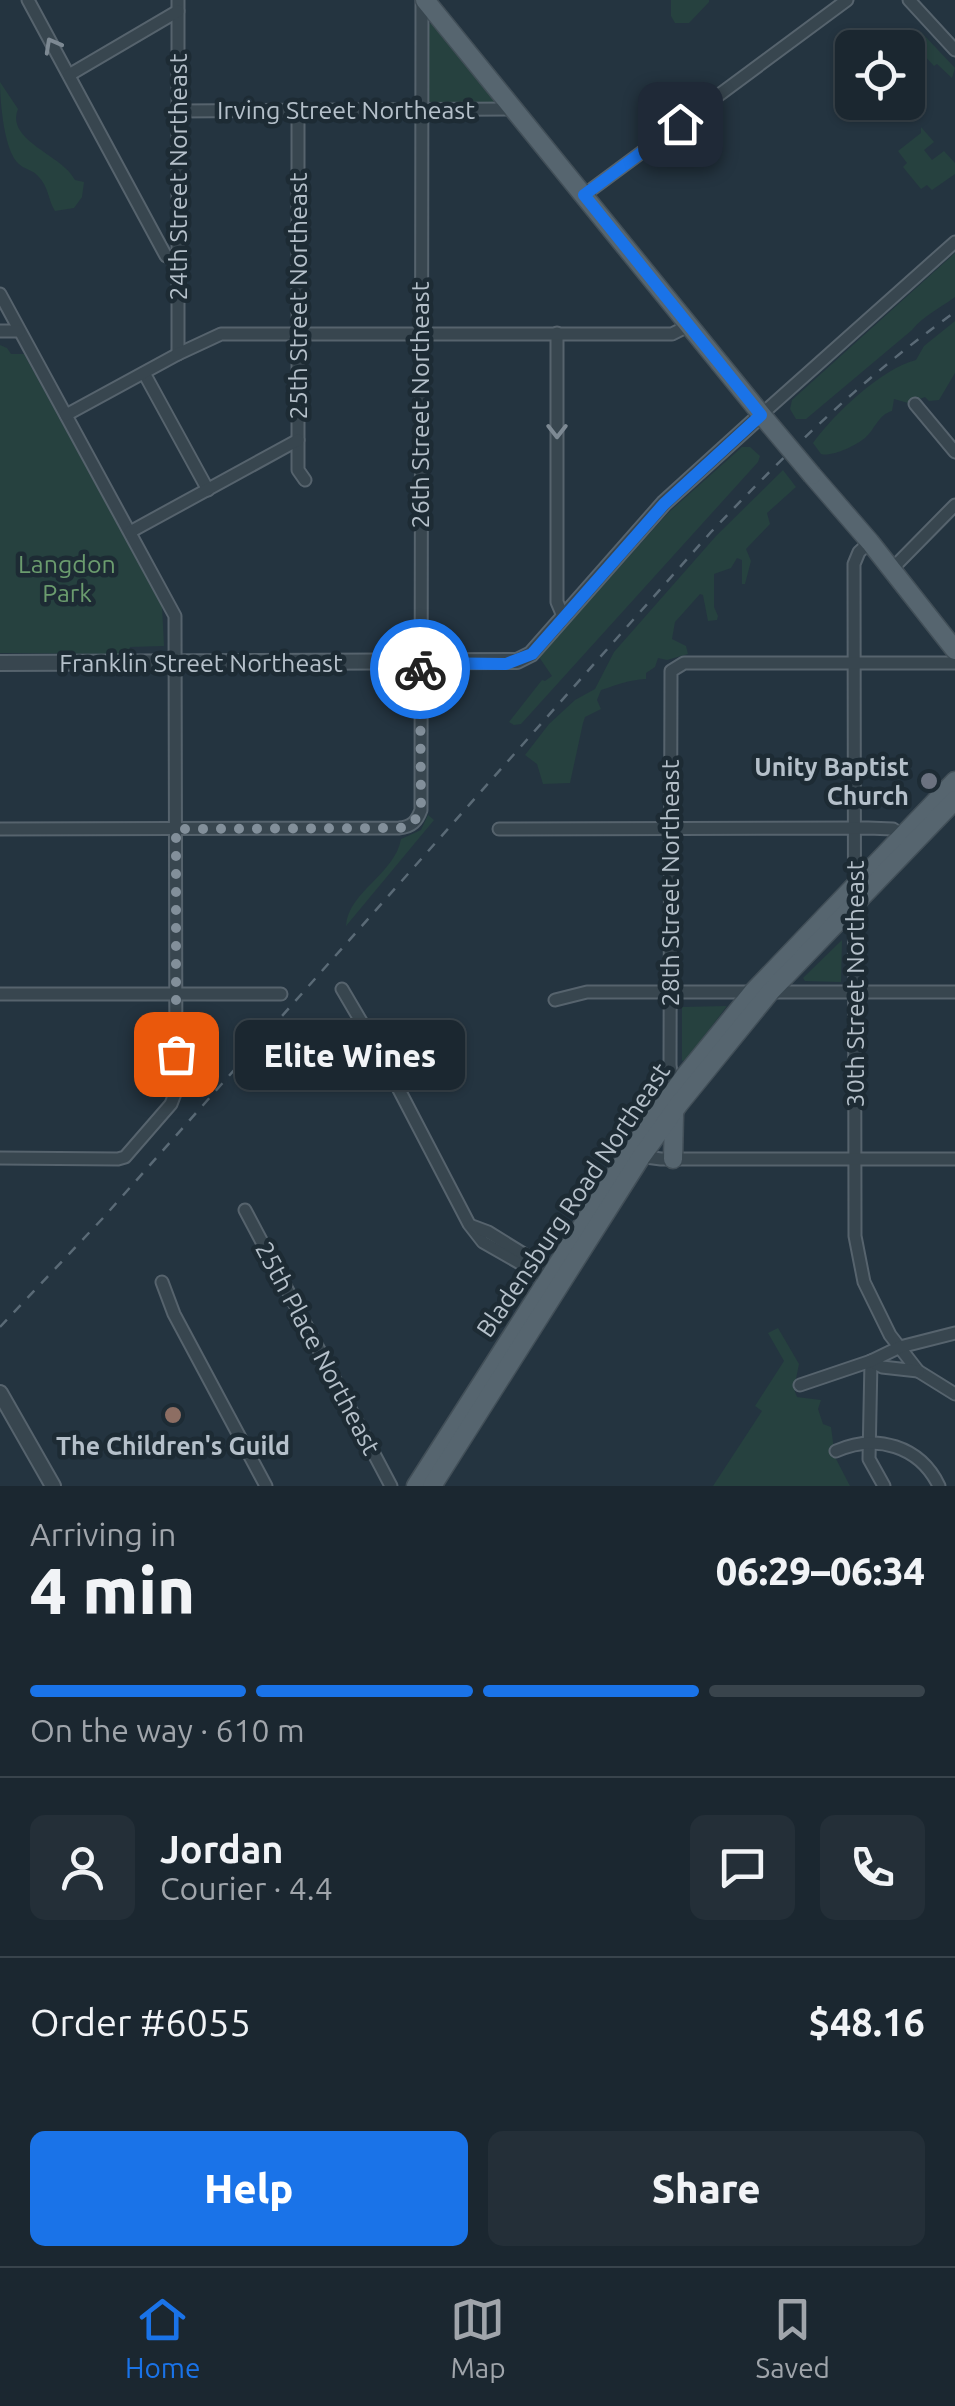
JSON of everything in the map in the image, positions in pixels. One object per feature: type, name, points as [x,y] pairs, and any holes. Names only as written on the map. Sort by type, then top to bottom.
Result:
[{"type":"main road","points":[[423,0],[763,417],[892,568],[955,650]]},
{"type":"main road","name":"Bladensburg Road Northeast","points":[[856,895],[955,781]]},
{"type":"main road","name":"Bladensburg Road Northeast","points":[[432,1486],[487,1388],[635,1154],[761,992],[955,800]]},
{"type":"main road","points":[[673,1158],[678,1099]]},
{"type":"main road","name":"Bladensburg Road Northeast","points":[[416,1486],[487,1388]]},
{"type":"street","points":[[28,0],[166,256],[178,259]]},
{"type":"street","name":"26th Street Northeast","points":[[176,829],[403,828],[416,821],[421,810],[419,110],[423,0]]},
{"type":"street","points":[[584,195],[847,0]]},
{"type":"street","points":[[909,0],[955,50]]},
{"type":"street","points":[[69,76],[178,6]]},
{"type":"street","name":"24th Street Northeast","points":[[178,6],[178,354]]},
{"type":"street","name":"Irving Street Northeast","points":[[178,111],[514,109]]},
{"type":"street","name":"25th Street Northeast","points":[[298,110],[298,470],[306,480]]},
{"type":"street","points":[[763,417],[955,242]]},
{"type":"street","points":[[0,294],[175,616],[176,663],[175,1096],[134,1148],[118,1159],[0,1158]]},
{"type":"street","points":[[66,416],[221,334],[672,334],[690,325]]},
{"type":"street","points":[[0,331],[19,331]]},
{"type":"street","points":[[557,333],[557,602],[563,616]]},
{"type":"street","points":[[144,372],[208,490]]},
{"type":"street","points":[[915,404],[955,452]]},
{"type":"street","name":"Franklin Street Northeast","points":[[0,663],[517,662],[532,654],[664,504],[763,417]]},
{"type":"street","points":[[130,532],[298,440]]},
{"type":"street","points":[[892,568],[955,505]]},
{"type":"street","name":"30th Street Northeast","points":[[870,542],[854,564],[854,1230],[861,1274],[882,1321],[918,1371],[955,1394]]},
{"type":"street","points":[[854,664],[955,664]]},
{"type":"street","name":"28th Street Northeast","points":[[678,1099],[670,1070],[670,678],[677,666],[854,664]]},
{"type":"street","points":[[499,829],[854,828],[894,829],[904,836]]},
{"type":"street","points":[[0,829],[176,829]]},
{"type":"street","points":[[342,989],[382,1056],[468,1224],[488,1232],[556,1279]]},
{"type":"street","points":[[555,1000],[587,992],[955,992]]},
{"type":"street","points":[[0,994],[281,994]]},
{"type":"street","points":[[635,1154],[673,1158],[955,1159]]},
{"type":"street","name":"25th Place Northeast","points":[[245,1210],[391,1486]]},
{"type":"street","points":[[162,1282],[174,1314],[266,1486]]},
{"type":"street","points":[[800,1385],[871,1362],[900,1347],[955,1334]]},
{"type":"street","points":[[871,1362],[918,1371]]},
{"type":"street","points":[[871,1362],[869,1459],[884,1486]]},
{"type":"street","points":[[0,1393],[54,1486]]},
{"type":"street","points":[[836,1451],[871,1443],[906,1450],[928,1468],[940,1486]]},
{"type":"green space","points":[[671,0],[709,2],[689,23],[675,23]]},
{"type":"green space","points":[[428,24],[433,24],[494,99],[493,104],[427,105]]},
{"type":"green space","points":[[925,36],[955,68],[952,78],[937,64],[934,66],[925,56]]},
{"type":"green space","points":[[0,82],[18,109],[16,120],[27,139],[75,180],[84,182],[82,197],[74,208],[55,211],[42,180],[14,158],[4,126]]},
{"type":"green space","points":[[921,127],[934,142],[924,150],[932,160],[944,151],[955,163],[955,174],[932,190],[927,185],[921,189],[903,167],[907,163],[898,151],[921,133]]},
{"type":"green space","points":[[955,253],[955,297],[922,320],[806,419],[796,419],[790,409],[792,400]]},
{"type":"green space","points":[[955,321],[955,373],[939,400],[929,401],[925,397],[908,403],[894,399],[892,411],[865,438],[843,450],[821,454],[813,443],[845,407],[888,372],[916,360],[924,346]]},
{"type":"green space","name":"Langdon Park","points":[[0,345],[11,354],[24,354],[162,606],[164,646],[130,647],[118,654],[0,653]]},
{"type":"green space","points":[[742,447],[750,447],[760,456],[758,462],[521,724],[509,722],[542,680],[552,676],[539,657],[668,513]]},
{"type":"green space","points":[[783,470],[796,487],[767,513],[770,524],[746,549],[751,561],[745,584],[742,560],[737,558],[731,568],[714,574],[717,620],[708,621],[700,594],[675,622],[672,639],[686,646],[688,654],[667,660],[658,658],[646,679],[601,690],[597,700],[601,709],[585,717],[583,723],[570,783],[543,784],[537,764],[525,755],[549,724],[575,700],[595,689],[614,652],[716,536]]},
{"type":"green space","points":[[428,815],[434,820],[346,926],[355,903],[390,863],[401,839],[421,830]]},
{"type":"green space","points":[[842,940],[841,982],[805,981],[803,978]]},
{"type":"green space","points":[[727,1006],[686,1060],[682,1061],[682,1007]]},
{"type":"green space","points":[[778,1328],[799,1364],[794,1389],[797,1397],[821,1400],[818,1409],[823,1424],[831,1427],[835,1457],[850,1486],[713,1486],[762,1411],[755,1406],[784,1361],[768,1333]]},
{"type":"railway","points":[[0,1327],[103,1218],[711,532],[828,416],[955,312]]},
{"type":"way so far","points":[[176,1054],[176,829],[412,825],[421,810],[420,669]]},
{"type":"place","name":"Unity Baptist Church","points":[[929,781]]},
{"type":"place","name":"Elite Wines","points":[[176,1054]]},
{"type":"place","name":"The Children's Guild","points":[[173,1415]]},
{"type":"route","points":[[420,669],[420,663],[506,664],[532,654],[664,504],[761,415],[584,195],[680,124]]}]
